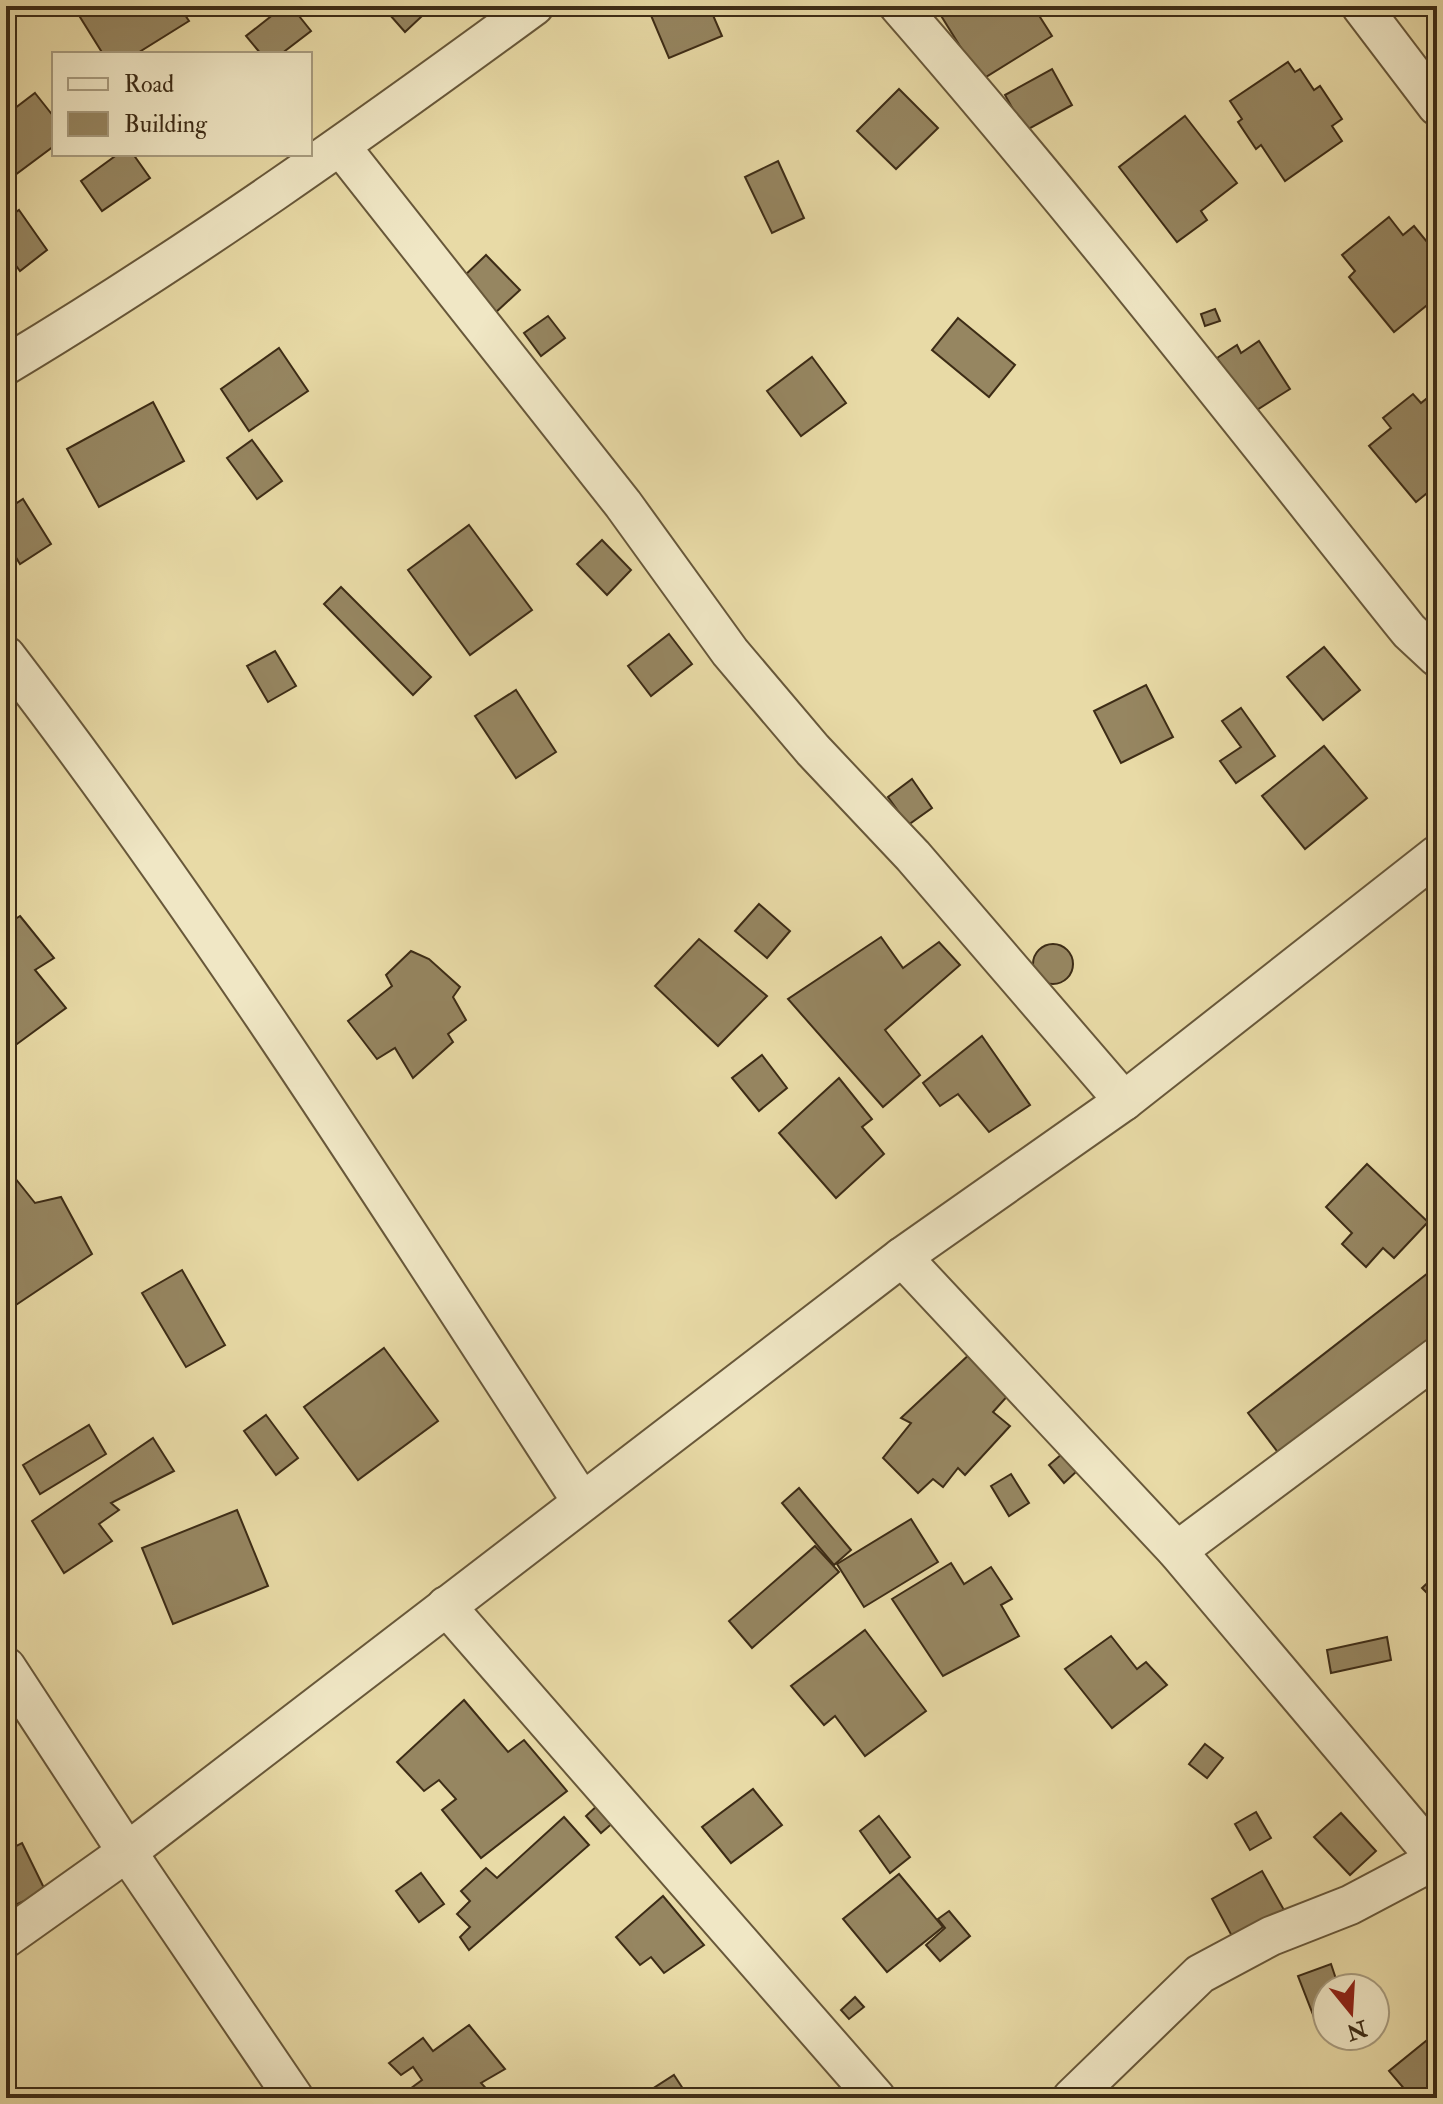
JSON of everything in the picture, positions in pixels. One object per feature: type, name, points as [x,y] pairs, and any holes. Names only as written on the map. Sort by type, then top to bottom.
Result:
[{"type":"street","points":[[6,365],[97,310],[341,147],[534,6]]},
{"type":"street","points":[[899,6],[990,110],[1146,299],[1409,631],[1437,657]]},
{"type":"street","points":[[1361,6],[1437,106]]},
{"type":"street","points":[[341,147],[623,504],[730,652],[813,750],[913,856],[1124,1101]]},
{"type":"street","points":[[6,656],[86,760],[294,1060],[582,1502]]},
{"type":"street","points":[[6,1938],[127,1852],[902,1257],[1124,1101],[1437,855]]},
{"type":"street","points":[[902,1257],[1177,1551],[1437,1859],[1350,1905],[1271,1936],[1200,1974],[1072,2098]]},
{"type":"street","points":[[1177,1551],[1437,1357]]},
{"type":"street","points":[[446,1606],[876,2098]]},
{"type":"street","points":[[6,1667],[294,2098]]},
{"type":"building","points":[[80,6],[179,6],[189,21],[139,52],[102,52],[75,9]]},
{"type":"building","points":[[284,6],[291,6],[311,31],[284,52],[259,52],[246,36]]},
{"type":"building","points":[[382,6],[411,6],[421,17],[405,32]]},
{"type":"building","points":[[647,6],[709,6],[722,36],[669,58]]},
{"type":"building","points":[[935,6],[1033,6],[1052,36],[981,80]]},
{"type":"building","points":[[1288,62],[1295,72],[1300,69],[1314,90],[1320,86],[1342,119],[1332,126],[1342,141],[1285,181],[1261,145],[1256,149],[1238,122],[1242,119],[1230,101]]},
{"type":"building","points":[[1052,69],[1072,105],[1025,131],[1005,95]]},
{"type":"building","points":[[899,89],[938,128],[896,169],[857,131]]},
{"type":"building","points":[[35,93],[52,114],[52,147],[15,175],[6,163],[6,115]]},
{"type":"building","points":[[1185,116],[1237,183],[1201,211],[1207,220],[1177,242],[1119,167]]},
{"type":"building","points":[[115,156],[134,156],[150,178],[102,211],[81,181]]},
{"type":"building","points":[[778,161],[804,218],[772,233],[745,177]]},
{"type":"building","points":[[19,210],[47,250],[20,271],[6,252],[6,219]]},
{"type":"building","points":[[1389,217],[1403,235],[1414,226],[1437,254],[1437,297],[1394,332],[1349,277],[1355,271],[1342,255]]},
{"type":"building","points":[[486,255],[520,290],[494,314],[461,279]]},
{"type":"building","points":[[1215,309],[1220,321],[1205,326],[1201,314]]},
{"type":"building","points":[[548,316],[565,338],[541,356],[524,333]]},
{"type":"building","points":[[958,318],[1015,365],[989,397],[932,350]]},
{"type":"building","points":[[1259,341],[1290,389],[1252,413],[1217,358],[1237,345],[1241,353]]},
{"type":"building","points":[[279,348],[308,391],[249,431],[221,389]]},
{"type":"building","points":[[812,357],[846,403],[801,436],[767,391]]},
{"type":"building","points":[[1437,390],[1437,485],[1416,502],[1369,446],[1391,428],[1383,418],[1413,394],[1421,403]]},
{"type":"building","points":[[153,402],[184,461],[99,507],[67,449]]},
{"type":"building","points":[[252,440],[282,481],[257,499],[227,458]]},
{"type":"building","points":[[23,499],[51,544],[20,564],[6,541],[6,510]]},
{"type":"building","points":[[469,525],[532,610],[470,655],[408,570]]},
{"type":"building","points":[[602,540],[631,570],[607,595],[577,564]]},
{"type":"building","points":[[341,587],[431,677],[413,695],[324,604]]},
{"type":"building","points":[[669,634],[692,664],[651,696],[628,666]]},
{"type":"building","points":[[1324,647],[1360,690],[1323,720],[1287,677]]},
{"type":"building","points":[[275,651],[296,686],[268,702],[247,666]]},
{"type":"building","points":[[1146,685],[1173,737],[1121,763],[1094,711]]},
{"type":"building","points":[[516,690],[556,752],[516,778],[475,716]]},
{"type":"building","points":[[1241,708],[1275,756],[1236,783],[1220,761],[1241,747],[1222,721]]},
{"type":"building","points":[[1324,746],[1367,798],[1305,849],[1262,796]]},
{"type":"building","points":[[912,779],[932,808],[908,825],[888,797]]},
{"type":"building","points":[[759,904],[790,931],[767,958],[735,931]]},
{"type":"building","points":[[20,916],[54,958],[35,970],[66,1008],[17,1044],[6,1033],[6,925]]},
{"type":"building","points":[[881,937],[903,968],[939,942],[960,965],[885,1030],[920,1075],[883,1107],[788,999]]},
{"type":"building","points":[[699,939],[767,996],[718,1046],[655,986]]},
{"type":"building","points":[[1053,944],[1067,950],[1073,964],[1067,978],[1053,984],[1039,978],[1033,964],[1039,950]]},
{"type":"building","points":[[411,951],[429,959],[460,987],[453,997],[466,1020],[448,1034],[453,1042],[413,1078],[395,1048],[377,1059],[348,1021],[392,986],[386,975]]},
{"type":"building","points":[[982,1036],[1030,1105],[989,1132],[958,1094],[940,1106],[923,1083]]},
{"type":"building","points":[[762,1055],[787,1088],[759,1111],[732,1078]]},
{"type":"building","points":[[839,1078],[872,1119],[862,1127],[884,1154],[836,1198],[779,1133]]},
{"type":"building","points":[[1367,1164],[1428,1222],[1394,1258],[1383,1248],[1366,1267],[1342,1244],[1352,1233],[1326,1207]]},
{"type":"building","points":[[7,1168],[35,1203],[61,1197],[92,1254],[7,1311]]},
{"type":"building","points":[[1437,1266],[1437,1333],[1280,1455],[1248,1413]]},
{"type":"building","points":[[182,1270],[225,1345],[186,1367],[142,1293]]},
{"type":"building","points":[[384,1348],[438,1421],[358,1480],[304,1407]]},
{"type":"building","points":[[973,1351],[1011,1392],[993,1412],[1010,1426],[965,1475],[958,1468],[943,1487],[933,1479],[918,1493],[883,1458],[911,1423],[901,1418]]},
{"type":"building","points":[[266,1415],[298,1458],[276,1475],[244,1431]]},
{"type":"building","points":[[89,1425],[106,1454],[40,1494],[23,1465]]},
{"type":"building","points":[[153,1438],[174,1471],[111,1503],[119,1510],[99,1524],[112,1541],[64,1573],[32,1521]]},
{"type":"building","points":[[1062,1454],[1077,1471],[1064,1483],[1049,1465]]},
{"type":"building","points":[[1011,1474],[1029,1503],[1009,1516],[991,1486]]},
{"type":"building","points":[[799,1488],[851,1550],[834,1565],[782,1503]]},
{"type":"building","points":[[237,1510],[268,1586],[173,1624],[142,1548]]},
{"type":"building","points":[[911,1519],[938,1562],[864,1607],[837,1564]]},
{"type":"building","points":[[815,1546],[839,1572],[752,1648],[729,1621]]},
{"type":"building","points":[[951,1563],[964,1584],[991,1567],[1012,1599],[1001,1605],[1019,1636],[943,1676],[892,1599]]},
{"type":"building","points":[[1437,1574],[1437,1603],[1422,1588]]},
{"type":"building","points":[[865,1630],[926,1711],[865,1756],[835,1716],[824,1725],[791,1686]]},
{"type":"building","points":[[1111,1636],[1137,1669],[1146,1662],[1167,1685],[1112,1728],[1065,1669]]},
{"type":"building","points":[[1387,1637],[1391,1660],[1331,1673],[1327,1650]]},
{"type":"building","points":[[464,1700],[508,1752],[524,1740],[567,1791],[481,1858],[442,1810],[456,1799],[439,1780],[424,1791],[397,1762]]},
{"type":"building","points":[[1205,1744],[1223,1758],[1207,1778],[1189,1764]]},
{"type":"building","points":[[753,1789],[782,1825],[731,1863],[702,1827]]},
{"type":"building","points":[[600,1803],[615,1821],[601,1833],[586,1816]]},
{"type":"building","points":[[1256,1812],[1271,1838],[1250,1850],[1235,1824]]},
{"type":"building","points":[[1341,1813],[1376,1851],[1350,1875],[1314,1837]]},
{"type":"building","points":[[879,1816],[910,1857],[890,1873],[860,1831]]},
{"type":"building","points":[[564,1817],[589,1845],[469,1950],[460,1937],[470,1927],[457,1914],[470,1901],[461,1891],[486,1868],[497,1878]]},
{"type":"building","points":[[22,1843],[46,1892],[15,1905],[6,1888],[6,1851]]},
{"type":"building","points":[[1262,1871],[1284,1910],[1233,1938],[1212,1899]]},
{"type":"building","points":[[421,1873],[444,1904],[419,1922],[396,1891]]},
{"type":"building","points":[[899,1874],[943,1927],[887,1972],[843,1919]]},
{"type":"building","points":[[663,1896],[704,1945],[664,1973],[651,1957],[640,1965],[616,1937]]},
{"type":"building","points":[[949,1911],[970,1936],[940,1961],[926,1945],[945,1928],[938,1919]]},
{"type":"building","points":[[1331,1964],[1334,1972],[1311,1972],[1311,2010],[1298,1976]]},
{"type":"building","points":[[855,1997],[864,2007],[849,2019],[841,2010]]},
{"type":"building","points":[[469,2025],[505,2069],[481,2083],[494,2097],[417,2098],[410,2089],[422,2080],[413,2067],[401,2075],[389,2063],[423,2038],[433,2051]]},
{"type":"building","points":[[1437,2032],[1437,2098],[1412,2098],[1389,2071]]},
{"type":"building","points":[[674,2075],[689,2098],[638,2098]]}]
